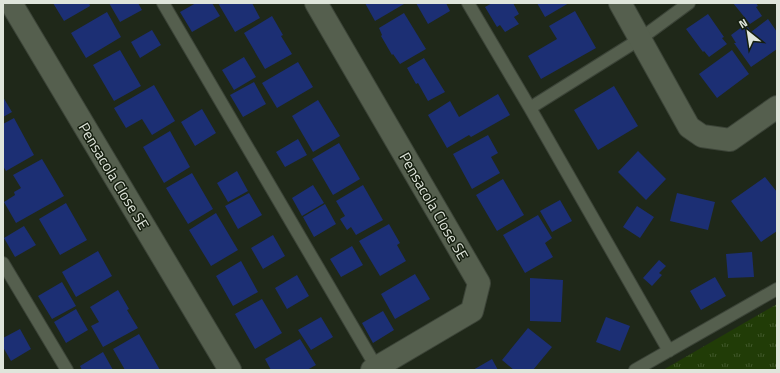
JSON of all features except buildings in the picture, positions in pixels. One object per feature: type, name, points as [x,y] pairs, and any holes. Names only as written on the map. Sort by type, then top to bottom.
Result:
[{"type":"street","name":"Pensacola Close SE","points":[[11,3],[230,370]]},
{"type":"street","name":"Pensacola Close SE","points":[[316,3],[479,283],[472,311],[376,369]]},
{"type":"street","points":[[620,3],[689,127],[702,136],[730,140],[777,107]]},
{"type":"lane","points":[[163,3],[376,369]]},
{"type":"lane","points":[[468,3],[669,351]]},
{"type":"lane","points":[[530,108],[640,39],[688,3]]},
{"type":"lane","points":[[3,263],[67,370]]},
{"type":"lane","points":[[636,370],[777,289]]},
{"type":"green space","points":[[777,304],[777,370],[663,370]]}]
